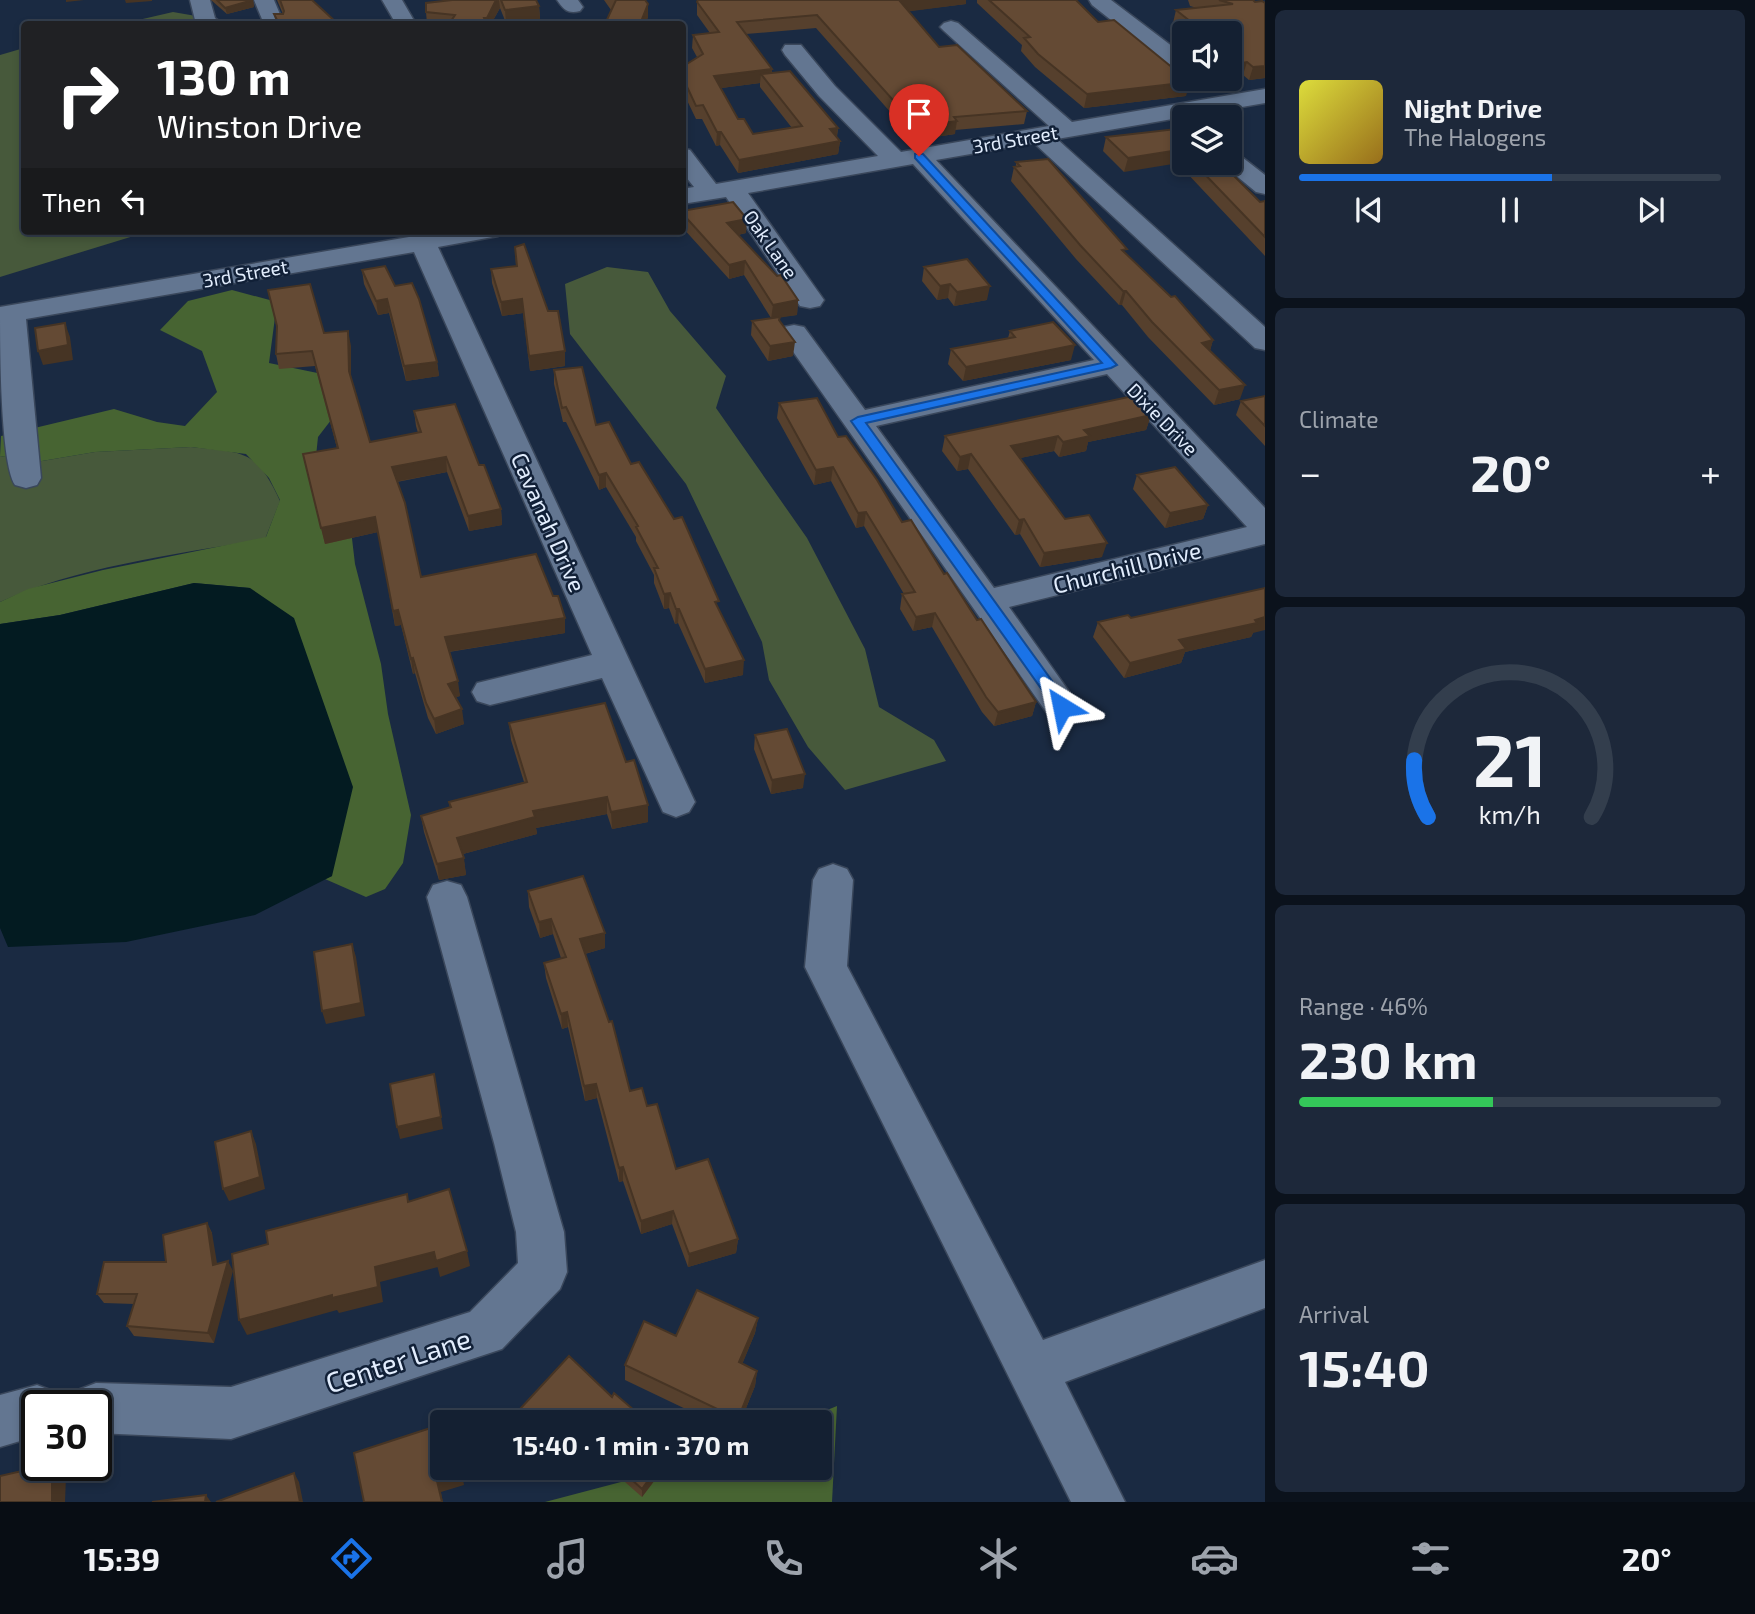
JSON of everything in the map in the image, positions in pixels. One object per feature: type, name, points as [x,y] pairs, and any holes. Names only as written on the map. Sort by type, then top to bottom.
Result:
[{"type":"street","points":[[200,0],[205,21]]},
{"type":"street","points":[[264,0],[274,21]]},
{"type":"street","points":[[392,0],[404,21]]},
{"type":"street","points":[[1099,1],[1172,57]]},
{"type":"street","points":[[951,27],[1067,130]]},
{"type":"street","name":"Dixie Drive","points":[[793,50],[827,91],[907,158],[1111,365],[1265,527]]},
{"type":"street","points":[[1215,91],[1230,103]]},
{"type":"street","name":"3rd Street","points":[[1223,105],[1265,96]]},
{"type":"street","name":"3rd Street","points":[[686,196],[1067,130],[1172,118]]},
{"type":"street","points":[[1039,135],[1265,342]]},
{"type":"street","name":"Oak Lane","points":[[686,159],[721,190],[810,300]]},
{"type":"street","points":[[1242,169],[1265,187]]},
{"type":"street","name":"3rd Street","points":[[6,314],[467,235]]},
{"type":"street","name":"Cavanah Drive","points":[[423,243],[676,802]]},
{"type":"street","points":[[6,314],[26,478]]},
{"type":"street","points":[[794,332],[1062,707]]},
{"type":"street","points":[[858,421],[1111,365]]},
{"type":"street","name":"Churchill Drive","points":[[988,601],[1265,533]]},
{"type":"street","points":[[490,692],[613,663]]},
{"type":"street","points":[[833,880],[826,967],[1099,1502]]},
{"type":"street","name":"Center Lane","points":[[112,1409],[231,1413],[485,1332],[542,1272],[540,1232],[447,897]]},
{"type":"street","points":[[1032,1369],[1265,1284]]},
{"type":"street","points":[[0,1421],[21,1415]]},
{"type":"green space","points":[[173,12],[196,16],[197,21],[134,21]]},
{"type":"green space","points":[[21,49],[21,235],[137,235],[0,277],[0,55]]},
{"type":"green space","points":[[607,267],[648,272],[670,311],[726,376],[716,408],[807,538],[865,649],[879,707],[934,740],[946,761],[845,790],[808,747],[769,680],[762,642],[686,484],[570,334],[565,284]]},
{"type":"green space","points":[[232,290],[277,302],[269,363],[332,376],[348,398],[318,437],[315,466],[349,513],[355,564],[381,664],[388,714],[411,815],[403,863],[385,889],[366,897],[325,879],[332,876],[250,588],[194,583],[60,615],[0,624],[0,602],[28,589],[103,570],[266,537],[280,500],[269,478],[246,454],[191,447],[95,452],[36,462],[0,456],[1,436],[114,409],[157,422],[185,426],[217,392],[202,351],[160,330],[188,301]]},
{"type":"green space","points":[[191,447],[246,456],[263,471],[280,501],[265,539],[95,570],[0,602],[0,456],[36,462],[95,452]]},
{"type":"green space","points":[[837,1406],[832,1502],[545,1502],[628,1480],[832,1480],[832,1410],[827,1410]]},
{"type":"water","points":[[194,583],[250,588],[294,618],[353,787],[332,876],[255,915],[126,942],[8,947],[0,928],[0,624],[60,615]]},
{"type":"building","points":[[217,0],[253,0],[225,8]]},
{"type":"building","points":[[280,0],[312,0],[335,21],[278,21],[274,14],[283,14]]},
{"type":"building","points":[[496,0],[487,18],[484,18],[485,21],[451,21],[455,15],[426,12],[426,3]]},
{"type":"building","points":[[501,0],[536,0],[539,6],[505,10]]},
{"type":"building","points":[[616,0],[645,0],[648,4],[641,21],[606,21]]},
{"type":"building","points":[[899,0],[939,47],[957,45],[1027,111],[954,117],[957,121],[917,127],[817,15],[737,22],[772,69],[714,76],[738,119],[744,119],[753,134],[802,126],[761,74],[790,71],[838,128],[830,129],[840,141],[739,160],[721,132],[717,132],[703,105],[696,106],[686,85],[686,65],[703,54],[693,35],[719,32],[697,2]]},
{"type":"building","points":[[989,0],[1076,0],[1098,22],[1114,20],[1172,67],[1172,84],[1087,94],[1038,54],[1024,38],[1030,37]]},
{"type":"building","points":[[1219,0],[1253,0],[1265,3],[1265,66],[1253,67],[1247,62],[1242,63],[1242,21],[1190,21],[1176,10],[1233,4]]},
{"type":"building","points":[[1172,129],[1172,151],[1128,158],[1106,137]]},
{"type":"building","points":[[1048,159],[1127,249],[1122,250],[1171,297],[1175,296],[1213,340],[1202,343],[1245,385],[1219,390],[1080,245],[1014,167],[1020,166],[1016,162]]},
{"type":"building","points":[[1206,175],[1233,175],[1260,202],[1265,201],[1265,237]]},
{"type":"building","points":[[733,202],[747,219],[727,223],[777,276],[781,275],[798,300],[773,305],[745,261],[729,265],[686,217],[686,210]]},
{"type":"building","points":[[524,244],[548,311],[558,311],[565,351],[529,356],[522,299],[501,302],[491,269],[517,266],[515,247]]},
{"type":"building","points":[[967,259],[990,286],[957,292],[950,284],[940,286],[924,267]]},
{"type":"building","points":[[385,266],[395,286],[412,283],[437,362],[404,366],[387,299],[376,301],[362,270]]},
{"type":"building","points":[[310,284],[324,333],[348,331],[349,371],[370,442],[421,432],[414,411],[455,404],[479,465],[484,465],[501,509],[468,516],[446,457],[392,467],[405,503],[421,577],[536,554],[553,596],[558,596],[565,618],[445,637],[458,681],[448,684],[462,709],[434,719],[426,703],[413,658],[411,659],[398,610],[393,611],[375,517],[321,528],[303,454],[338,448],[312,351],[276,354],[277,326],[268,290]]},
{"type":"building","points":[[780,317],[779,320],[795,342],[770,346],[752,321]]},
{"type":"building","points":[[1053,322],[1075,345],[966,367],[951,349],[1015,337],[1010,331]]},
{"type":"building","points":[[65,323],[68,345],[38,351],[35,328]]},
{"type":"building","points":[[582,367],[596,425],[609,422],[631,464],[639,462],[674,519],[682,517],[719,601],[715,602],[744,660],[705,669],[679,609],[676,609],[670,593],[664,594],[654,568],[658,568],[636,527],[638,526],[606,473],[599,475],[566,407],[562,408],[554,370]]},
{"type":"building","points":[[1133,396],[1151,415],[1084,430],[1090,436],[1063,442],[1058,436],[1011,446],[1065,519],[1089,515],[1107,543],[1044,553],[1024,519],[1019,520],[971,454],[960,457],[945,436]]},
{"type":"building","points":[[1265,396],[1265,426],[1241,401]]},
{"type":"building","points":[[817,398],[838,437],[846,436],[902,522],[911,520],[944,574],[947,573],[977,620],[981,619],[1036,702],[998,712],[935,613],[916,617],[902,594],[915,592],[866,512],[858,513],[833,467],[816,470],[779,403]]},
{"type":"building","points":[[1175,467],[1208,505],[1170,513],[1137,475]]},
{"type":"building","points":[[1265,588],[1265,617],[1255,620],[1257,623],[1179,640],[1186,649],[1130,663],[1098,622],[1128,615],[1131,618]]},
{"type":"building","points":[[605,703],[626,762],[634,760],[648,805],[611,812],[607,797],[533,811],[535,817],[457,838],[464,858],[437,864],[421,816],[451,807],[449,802],[527,782],[509,723]]},
{"type":"building","points":[[787,729],[805,774],[772,780],[755,735]]},
{"type":"building","points":[[583,876],[605,933],[580,939],[609,1022],[612,1021],[630,1091],[642,1088],[647,1106],[657,1104],[676,1169],[708,1159],[738,1239],[689,1254],[673,1211],[641,1221],[623,1167],[619,1168],[596,1084],[584,1086],[567,1012],[561,1014],[544,963],[566,957],[551,919],[539,922],[528,891]]},
{"type":"building","points":[[352,944],[361,1003],[322,1011],[314,952]]},
{"type":"building","points":[[434,1074],[441,1117],[397,1127],[390,1084]]},
{"type":"building","points":[[251,1131],[260,1177],[223,1189],[215,1142]]},
{"type":"building","points":[[449,1189],[467,1251],[436,1261],[434,1252],[375,1267],[378,1287],[332,1298],[332,1295],[239,1320],[232,1254],[268,1244],[266,1231],[407,1194],[408,1202]]},
{"type":"building","points":[[207,1223],[213,1265],[228,1261],[208,1333],[127,1326],[137,1294],[97,1294],[104,1262],[166,1262],[163,1235]]},
{"type":"building","points":[[697,1290],[758,1318],[739,1362],[757,1371],[742,1410],[719,1410],[625,1365],[644,1321],[676,1336]]},
{"type":"building","points":[[569,1356],[612,1397],[614,1393],[634,1410],[519,1410]]},
{"type":"building","points":[[430,1428],[430,1480],[440,1480],[437,1481],[442,1502],[364,1502],[354,1453]]},
{"type":"building","points":[[21,1471],[21,1481],[52,1481],[52,1502],[0,1502],[0,1476]]},
{"type":"building","points":[[294,1473],[300,1502],[216,1502]]},
{"type":"building","points":[[632,1480],[648,1480],[642,1489]]},
{"type":"building","points":[[206,1495],[205,1502],[152,1502]]},
{"type":"route","points":[[919,156],[1111,365],[858,421],[1062,707]]}]
